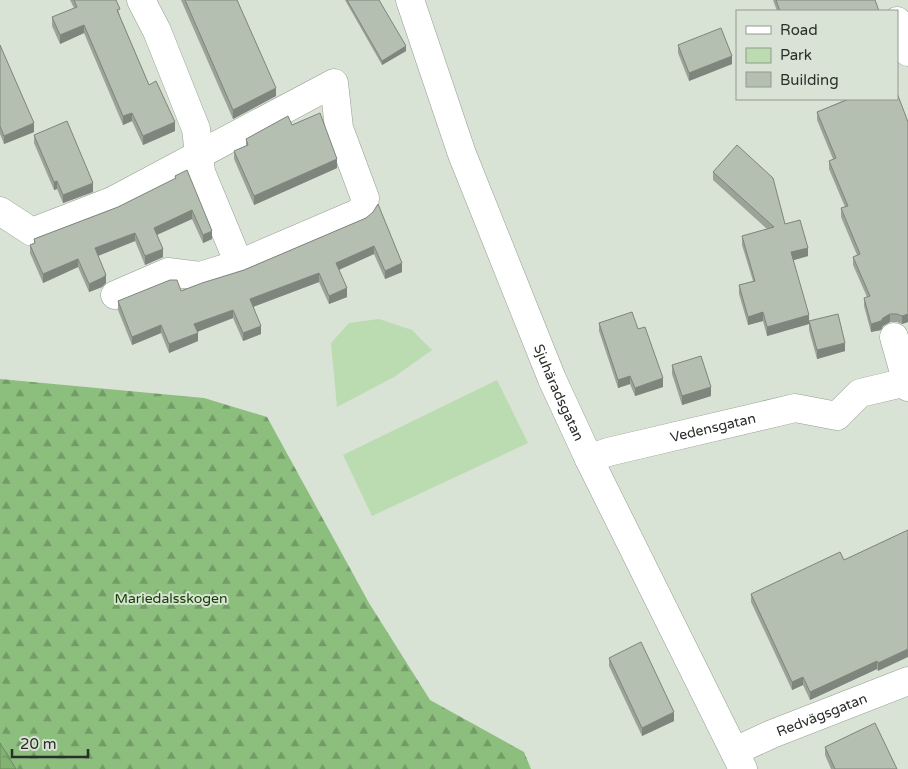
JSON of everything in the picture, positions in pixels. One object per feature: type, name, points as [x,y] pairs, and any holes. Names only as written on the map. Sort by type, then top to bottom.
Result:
[{"type":"street","points":[[141,0],[157,31],[196,129],[201,172],[239,264]]},
{"type":"street","name":"Sjuhäradsgatan","points":[[410,0],[462,154],[552,379],[589,460],[739,760]]},
{"type":"street","points":[[898,24],[908,52]]},
{"type":"street","points":[[0,211],[32,232],[112,201],[334,83],[339,128],[365,198],[364,206],[360,212],[239,264],[200,276],[168,272],[115,295]]},
{"type":"street","points":[[894,337],[907,384]]},
{"type":"street","name":"Vedensgatan","points":[[589,460],[608,452],[795,408],[837,416],[860,393],[907,384]]},
{"type":"street","name":"Redvägsgatan","points":[[739,760],[772,734],[908,681]]},
{"type":"green space","points":[[379,319],[412,330],[432,350],[394,377],[337,407],[331,343],[349,323]]},
{"type":"green space","name":"Mariedalsskogen","points":[[0,379],[204,398],[267,417],[369,603],[430,700],[524,752],[531,769],[16,769],[0,743]]},
{"type":"green space","points":[[497,380],[528,443],[372,516],[343,455]]},
{"type":"water","points":[[0,743],[16,769],[0,769]]},
{"type":"building","points":[[74,0],[116,0],[120,9],[117,10],[149,85],[156,81],[175,122],[143,136],[132,113],[123,116],[84,25],[60,35],[52,17],[77,7]]},
{"type":"building","points":[[185,0],[237,0],[276,88],[233,110]]},
{"type":"building","points":[[347,0],[379,0],[406,46],[382,61]]},
{"type":"building","points":[[776,0],[875,0],[879,10],[780,10]]},
{"type":"building","points":[[721,28],[732,56],[689,73],[678,45]]},
{"type":"building","points":[[0,45],[34,123],[4,136],[0,126]]},
{"type":"building","points":[[898,96],[908,122],[908,314],[902,316],[890,314],[881,321],[871,324],[864,298],[870,296],[853,257],[860,254],[841,208],[848,206],[829,161],[836,158],[817,112],[847,100],[898,100]]},
{"type":"building","points":[[320,113],[337,159],[254,196],[234,151],[248,145],[246,139],[288,116],[292,125]]},
{"type":"building","points":[[67,121],[93,183],[63,195],[57,181],[54,182],[34,135]]},
{"type":"building","points":[[737,145],[773,178],[785,224],[800,220],[808,248],[791,252],[809,315],[767,327],[763,312],[748,317],[739,285],[755,281],[742,236],[774,227],[713,172]]},
{"type":"building","points":[[187,170],[212,231],[203,235],[192,210],[154,228],[163,249],[145,256],[135,233],[95,248],[106,275],[89,284],[78,259],[43,274],[30,245],[35,243],[34,239],[118,207],[176,178],[175,176]]},
{"type":"building","points":[[378,204],[402,263],[385,271],[374,246],[336,263],[347,288],[329,296],[319,273],[250,299],[261,326],[243,333],[233,310],[194,324],[198,333],[169,344],[161,325],[132,337],[118,301],[170,280],[177,280],[181,291],[244,270],[366,218]]},
{"type":"building","points":[[632,312],[638,329],[645,327],[663,378],[635,388],[630,376],[618,380],[599,323]]},
{"type":"building","points":[[838,314],[845,343],[817,350],[809,321]]},
{"type":"building","points":[[701,356],[711,387],[682,396],[672,365]]},
{"type":"building","points":[[908,530],[908,649],[810,692],[803,677],[792,682],[751,594],[840,552],[844,560]]},
{"type":"building","points":[[641,642],[674,712],[642,728],[609,658]]},
{"type":"building","points":[[875,723],[897,769],[835,769],[825,747]]}]
